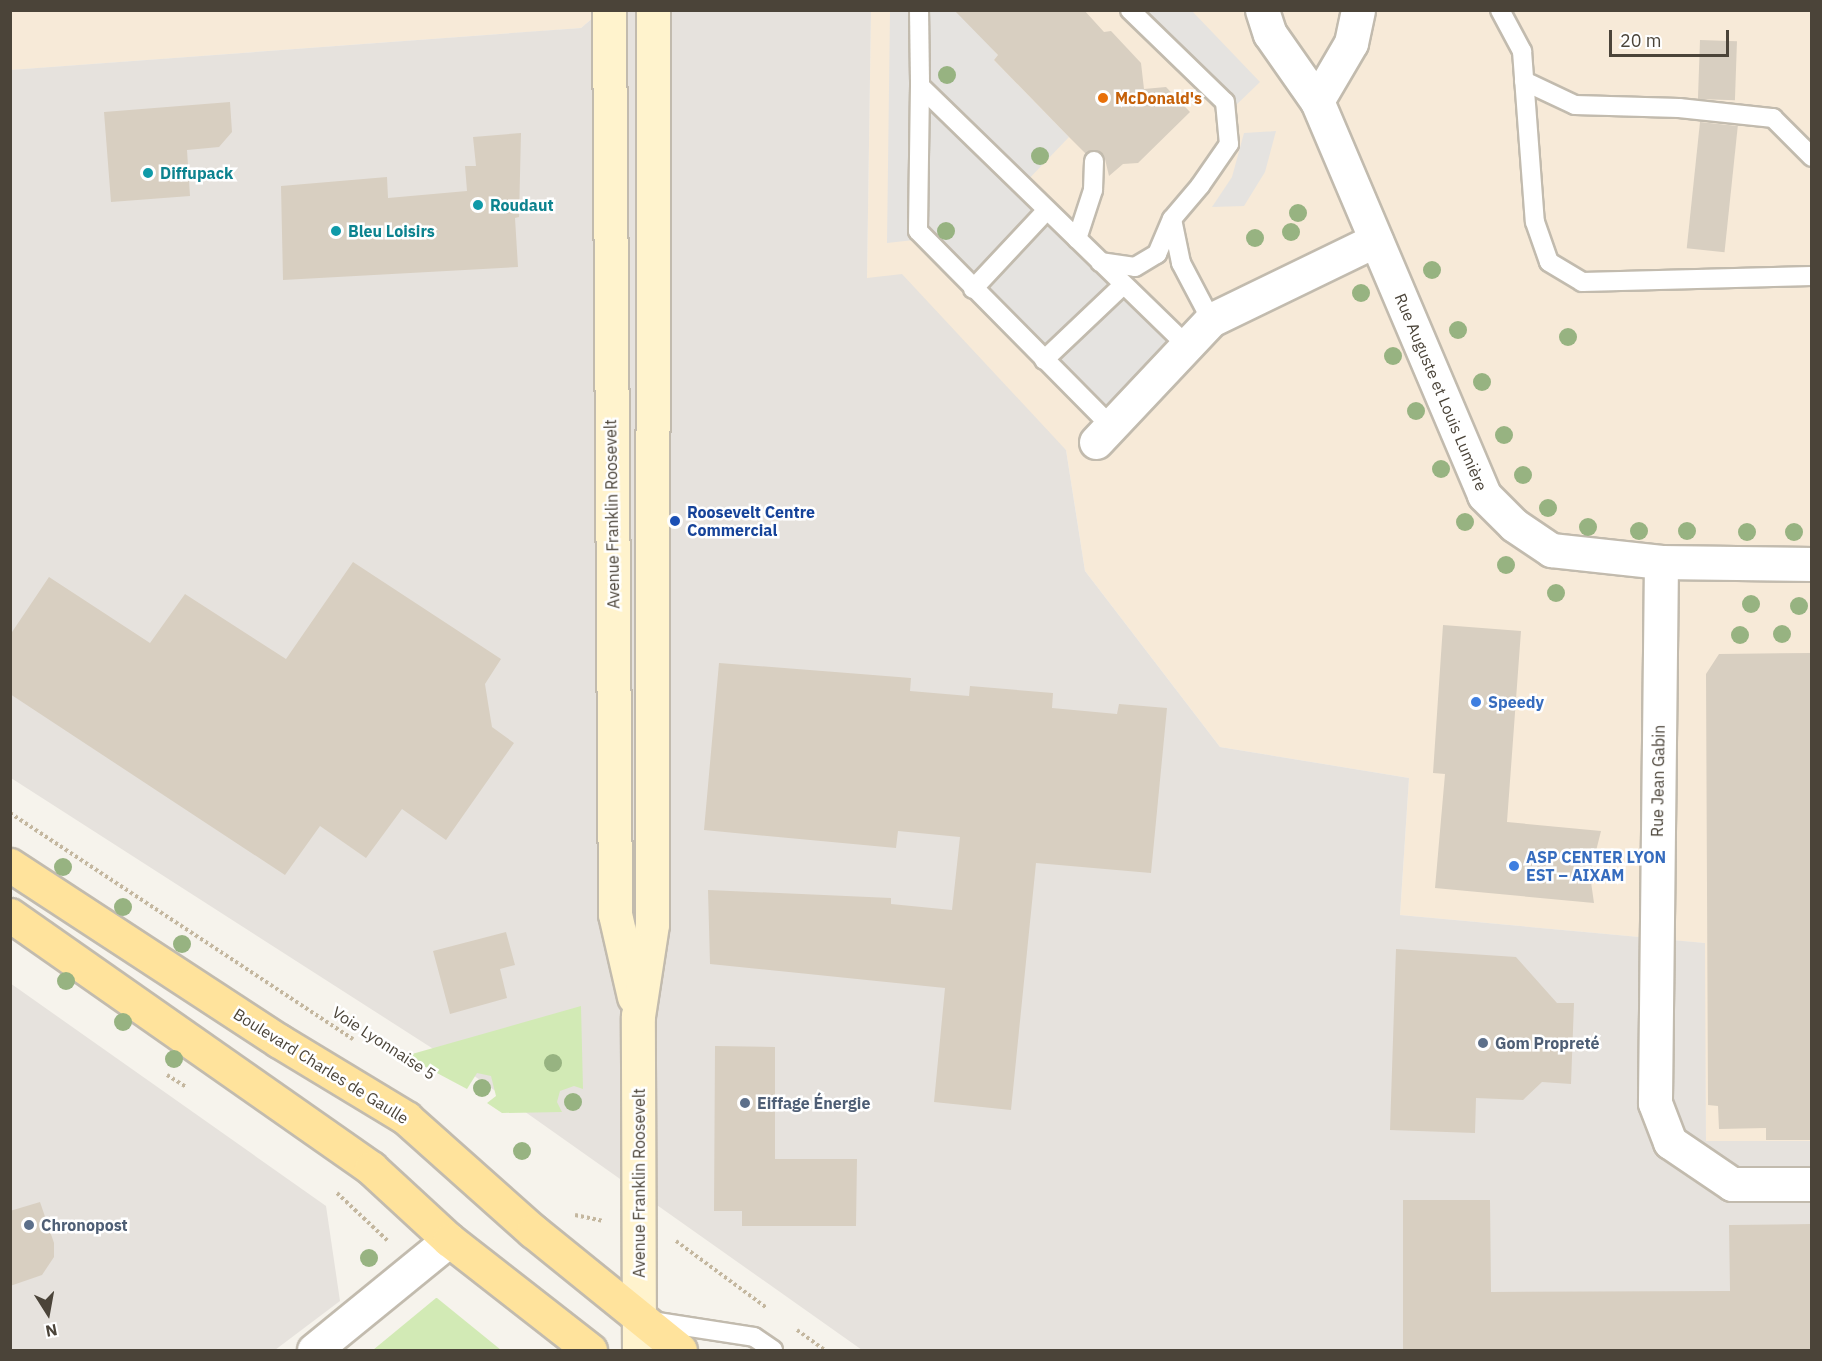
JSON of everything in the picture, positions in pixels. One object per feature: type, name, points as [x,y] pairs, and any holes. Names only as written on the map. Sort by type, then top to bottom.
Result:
[{"type":"main road","name":"Boulevard Charles de Gaulle","points":[[10,865],[279,1041],[406,1118],[639,1335],[680,1350]]},
{"type":"main road","points":[[10,915],[372,1168],[449,1240],[590,1350]]},
{"type":"street","name":"Avenue Franklin Roosevelt","points":[[609,10],[615,914],[638,1016]]},
{"type":"street","name":"Avenue Franklin Roosevelt","points":[[639,1335],[638,1016],[652,924],[653,10]]},
{"type":"street","name":"Rue Auguste et Louis Lumière","points":[[1262,10],[1270,34],[1317,101],[1484,495],[1514,525],[1551,550],[1661,562],[1812,564]]},
{"type":"street","points":[[1317,101],[1351,43],[1358,10]]},
{"type":"street","points":[[1103,434],[1211,320],[1376,240]]},
{"type":"street","name":"Rue Jean Gabin","points":[[1661,562],[1654,1102],[1670,1142],[1732,1184],[1812,1184]]},
{"type":"street","points":[[314,1350],[417,1269],[449,1240]]},
{"type":"lane","points":[[919,10],[918,231],[1044,360],[1103,434]]},
{"type":"lane","points":[[1100,262],[1135,267],[1157,254],[1172,219],[1200,186],[1229,144],[1225,102],[1130,10]]},
{"type":"lane","points":[[1500,10],[1522,51],[1535,222],[1549,262],[1582,282],[1812,276]]},
{"type":"lane","points":[[1524,81],[1575,105],[1679,108],[1773,118],[1812,157]]},
{"type":"lane","points":[[920,86],[1186,346]]},
{"type":"lane","points":[[1077,239],[1093,190],[1094,161]]},
{"type":"lane","points":[[973,289],[1047,210]]},
{"type":"lane","points":[[1172,219],[1181,263],[1211,320]]},
{"type":"lane","points":[[1044,360],[1123,285]]},
{"type":"lane","points":[[639,1335],[754,1337],[773,1350]]},
{"type":"path","name":"Voie Lyonnaise 5","points":[[10,813],[355,1040]]},
{"type":"path","points":[[159,1069],[188,1089]]},
{"type":"path","points":[[335,1190],[417,1269]]},
{"type":"path","points":[[567,1213],[668,1235],[772,1312]]},
{"type":"path","points":[[790,1325],[825,1350]]},
{"type":"shaded area","points":[[11,11],[601,11],[581,28],[11,70]]},
{"type":"shaded area","points":[[601,11],[871,11],[867,278],[902,274],[1066,450],[1085,571],[1220,747],[1409,778],[1400,915],[1705,943],[1706,1141],[1811,1141],[1811,1350],[862,1350],[463,1068],[11,778],[10,70],[581,28]]},
{"type":"shaded area","points":[[871,11],[1811,11],[1811,1141],[1706,1141],[1704,943],[1400,915],[1409,778],[1220,747],[1085,571],[1066,450],[867,278]]},
{"type":"shaded area","points":[[890,11],[958,11],[998,55],[994,60],[1069,137],[1023,185],[1187,346],[1110,425],[914,240],[887,243]]},
{"type":"shaded area","points":[[1140,11],[1192,11],[1260,82],[1233,108]]},
{"type":"shaded area","points":[[1276,131],[1265,172],[1244,206],[1212,207],[1232,177],[1244,133]]},
{"type":"shaded area","points":[[10,983],[326,1206],[340,1301],[275,1350],[11,1350]]},
{"type":"green space","points":[[581,1006],[583,1089],[574,1086],[560,1091],[557,1102],[562,1112],[502,1113],[487,1103],[496,1096],[491,1076],[477,1073],[467,1089],[405,1056]]},
{"type":"green space","points":[[437,1298],[501,1350],[373,1350]]},
{"type":"building","name":"McDonald's","points":[[954,10],[1084,10],[1104,32],[1111,31],[1141,63],[1144,89],[1166,87],[1190,112],[1138,163],[1123,164],[1109,176],[1104,155],[1095,150],[1086,154],[994,60],[998,55]]},
{"type":"building","points":[[1700,40],[1737,41],[1735,100],[1698,99]]},
{"type":"building","name":"Diffupack","points":[[230,102],[232,132],[219,147],[187,150],[190,196],[111,202],[104,112]]},
{"type":"building","points":[[1700,122],[1738,126],[1725,252],[1687,248]]},
{"type":"building","points":[[521,133],[519,217],[515,218],[518,267],[283,280],[281,186],[387,177],[388,198],[467,191],[465,166],[476,166],[473,137]]},
{"type":"building","points":[[353,562],[501,659],[485,684],[492,727],[514,743],[446,840],[402,809],[366,858],[320,826],[285,875],[10,694],[10,635],[49,577],[150,643],[185,594],[286,659]]},
{"type":"building","points":[[1443,625],[1521,631],[1507,822],[1601,831],[1590,875],[1594,903],[1435,888],[1445,774],[1433,773]]},
{"type":"building","points":[[1812,653],[1812,1140],[1766,1140],[1766,1128],[1719,1129],[1718,1106],[1708,1105],[1706,674],[1719,654]]},
{"type":"building","points":[[719,663],[911,678],[910,691],[969,696],[970,686],[1053,693],[1052,708],[1117,714],[1119,704],[1167,708],[1151,873],[1036,863],[1011,1110],[934,1102],[945,988],[710,964],[708,890],[891,898],[891,904],[952,910],[960,837],[898,831],[896,848],[704,830]]},
{"type":"building","points":[[506,932],[515,965],[500,969],[507,998],[450,1014],[433,951]]},
{"type":"building","name":"Gom Propreté","points":[[1396,949],[1516,957],[1557,1003],[1574,1003],[1571,1084],[1542,1082],[1523,1100],[1476,1098],[1475,1133],[1390,1130]]},
{"type":"building","name":"Eiffage Énergie","points":[[715,1046],[775,1047],[775,1159],[857,1159],[856,1226],[742,1226],[742,1211],[714,1211]]},
{"type":"building","points":[[1403,1200],[1490,1200],[1491,1292],[1730,1291],[1729,1225],[1812,1224],[1812,1350],[1403,1350]]},
{"type":"building","name":"Chronopost","points":[[40,1202],[54,1243],[54,1257],[42,1275],[10,1286],[10,1211]]},
{"type":"place","name":"McDonald's","points":[[1103,98]]},
{"type":"place","name":"Diffupack","points":[[148,173]]},
{"type":"place","name":"Roudaut","points":[[478,205]]},
{"type":"place","name":"Bleu Loisirs","points":[[336,231]]},
{"type":"place","name":"Roosevelt Centre Commercial","points":[[675,521]]},
{"type":"place","name":"Speedy","points":[[1476,702]]},
{"type":"place","name":"ASP CENTER LYON EST – AIXAM","points":[[1514,866]]},
{"type":"place","name":"Gom Propreté","points":[[1483,1043]]},
{"type":"place","name":"Eiffage Énergie","points":[[745,1103]]},
{"type":"place","name":"Chronopost","points":[[29,1225]]}]
